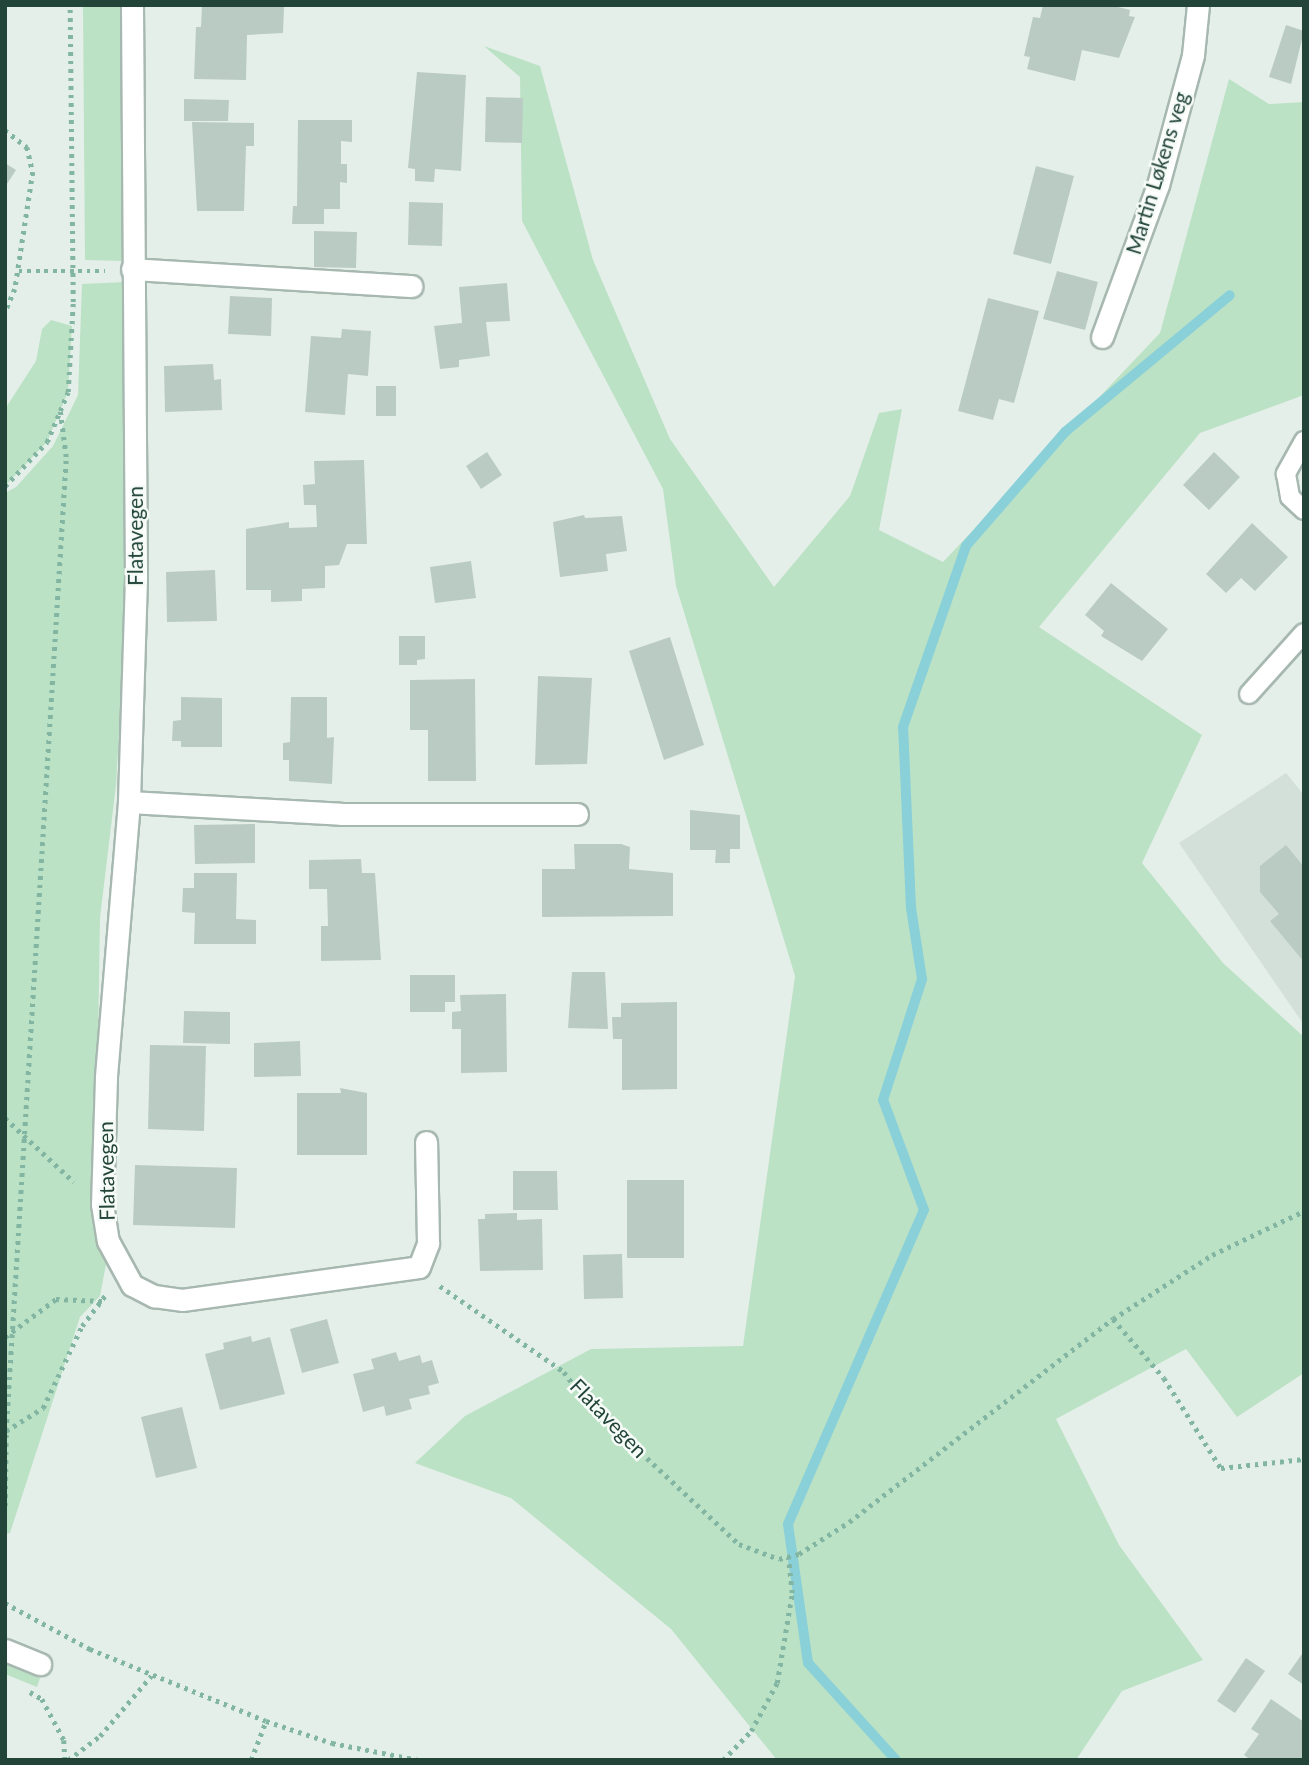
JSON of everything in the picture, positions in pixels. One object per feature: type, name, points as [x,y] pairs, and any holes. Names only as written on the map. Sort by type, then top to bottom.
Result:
[{"type":"street","name":"Flatavegen","points":[[132,5],[136,578],[128,802],[106,1078],[102,1203],[108,1241],[120,1268],[132,1285],[154,1296],[182,1300],[419,1267]]},
{"type":"street","name":"Martin Løkens veg","points":[[1102,337],[1158,185],[1192,55],[1198,5]]},
{"type":"street","points":[[132,269],[411,286]]},
{"type":"street","points":[[128,802],[341,814],[578,814]]},
{"type":"street","points":[[419,1267],[428,1243],[426,1142]]},
{"type":"street","points":[[5,1650],[40,1664]]},
{"type":"lane","points":[[1304,440],[1286,474],[1290,497],[1304,510]]},
{"type":"lane","points":[[1249,694],[1304,633]]},
{"type":"path","points":[[5,485],[47,442],[68,392],[73,272],[70,5]]},
{"type":"path","points":[[5,130],[27,147],[33,172],[19,271],[5,312]]},
{"type":"path","points":[[19,271],[132,269]]},
{"type":"path","points":[[5,1506],[6,1431],[66,457],[60,411]]},
{"type":"path","points":[[5,1118],[102,1203]]},
{"type":"path","points":[[723,1760],[751,1731],[777,1683],[792,1593],[788,1557],[849,1522],[1113,1319],[1212,1255],[1304,1211]]},
{"type":"path","name":"Flatavegen","points":[[419,1267],[564,1372],[585,1400],[739,1544],[762,1556],[788,1557]]},
{"type":"path","points":[[6,1431],[43,1408],[82,1326],[103,1301],[120,1268]]},
{"type":"path","points":[[5,1337],[56,1299],[103,1301]]},
{"type":"path","points":[[1113,1319],[1164,1378],[1222,1468],[1304,1459]]},
{"type":"path","points":[[5,1603],[151,1676],[266,1721],[331,1743],[419,1760]]},
{"type":"path","points":[[30,1692],[42,1699],[64,1740],[66,1760],[100,1736],[151,1676]]},
{"type":"path","points":[[251,1760],[266,1721]]},
{"type":"shaded area","points":[[1286,773],[1304,795],[1304,1025],[1179,843]]},
{"type":"green space","points":[[83,5],[123,5],[122,261],[85,260]]},
{"type":"green space","points":[[484,46],[540,66],[593,260],[670,439],[774,587],[850,496],[879,413],[902,409],[879,530],[943,562],[1160,333],[1229,79],[1269,104],[1304,102],[1304,395],[1200,433],[1039,627],[1202,735],[1142,863],[1223,963],[1304,1037],[1304,1373],[1237,1417],[1186,1349],[1056,1419],[1119,1545],[1203,1660],[1122,1691],[1076,1760],[777,1760],[671,1629],[511,1498],[415,1463],[465,1416],[591,1349],[743,1346],[795,976],[676,586],[663,489],[522,221],[520,77]]},
{"type":"green space","points":[[125,282],[126,614],[116,785],[100,918],[95,1233],[107,1259],[100,1296],[80,1317],[10,1533],[5,1534],[5,493],[16,487],[53,446],[78,395],[82,284]]},
{"type":"green space","points":[[51,320],[72,326],[68,392],[47,442],[5,486],[5,409],[36,361],[42,329]]},
{"type":"green space","points":[[5,1664],[40,1678],[37,1687],[5,1674]]},
{"type":"building","points":[[202,5],[284,7],[283,33],[247,35],[246,80],[194,79],[196,27],[201,27]]},
{"type":"building","points":[[1043,5],[1110,5],[1130,10],[1129,16],[1135,17],[1119,58],[1082,50],[1075,81],[1027,69],[1030,57],[1024,56],[1033,17],[1040,18]]},
{"type":"building","points":[[1286,25],[1304,31],[1291,84],[1269,77]]},
{"type":"building","points":[[417,72],[466,75],[461,171],[435,169],[434,182],[415,181],[415,169],[408,168]]},
{"type":"building","points":[[486,97],[523,98],[522,143],[485,142]]},
{"type":"building","points":[[184,99],[229,100],[228,121],[184,121]]},
{"type":"building","points":[[298,120],[352,120],[352,142],[341,141],[341,164],[347,164],[347,183],[340,182],[340,209],[324,209],[324,224],[292,224],[293,206],[297,206]]},
{"type":"building","points":[[192,122],[254,123],[254,146],[246,146],[244,211],[197,211]]},
{"type":"building","points":[[5,163],[16,170],[5,187]]},
{"type":"building","points":[[1036,166],[1074,176],[1051,264],[1013,254]]},
{"type":"building","points":[[409,202],[443,203],[442,246],[408,245]]},
{"type":"building","points":[[314,231],[357,232],[356,268],[314,267]]},
{"type":"building","points":[[1057,271],[1098,282],[1085,330],[1043,319]]},
{"type":"building","points":[[507,283],[510,321],[486,322],[490,356],[459,360],[459,367],[440,369],[434,326],[462,323],[459,287]]},
{"type":"building","points":[[230,296],[272,298],[271,336],[228,334]]},
{"type":"building","points":[[988,298],[1039,311],[1014,403],[999,399],[993,420],[958,411]]},
{"type":"building","points":[[342,329],[371,331],[368,376],[348,374],[345,415],[305,412],[311,336],[341,338]]},
{"type":"building","points":[[213,364],[214,380],[221,379],[222,410],[165,412],[164,366]]},
{"type":"building","points":[[376,386],[396,386],[396,416],[376,416]]},
{"type":"building","points":[[487,452],[502,475],[481,489],[466,466]]},
{"type":"building","points":[[1214,452],[1240,477],[1209,510],[1183,485]]},
{"type":"building","points":[[364,460],[367,544],[347,544],[339,565],[325,566],[325,588],[302,589],[302,601],[271,602],[271,590],[246,590],[246,529],[289,522],[289,528],[317,527],[316,505],[304,505],[303,485],[315,484],[314,461]]},
{"type":"building","points":[[584,515],[585,518],[622,516],[627,551],[606,554],[608,571],[560,577],[553,522]]},
{"type":"building","points":[[1252,523],[1288,557],[1255,591],[1241,578],[1226,593],[1206,574]]},
{"type":"building","points":[[471,561],[476,598],[435,603],[430,567]]},
{"type":"building","points":[[215,570],[217,621],[167,622],[166,572]]},
{"type":"building","points":[[1111,583],[1168,629],[1142,661],[1101,636],[1104,631],[1085,615]]},
{"type":"building","points":[[399,636],[425,636],[425,659],[417,660],[417,665],[399,665]]},
{"type":"building","points":[[670,637],[704,745],[664,760],[629,651]]},
{"type":"building","points":[[538,676],[592,678],[587,764],[535,765]]},
{"type":"building","points":[[475,679],[476,781],[428,781],[428,730],[410,730],[410,680]]},
{"type":"building","points":[[181,697],[222,698],[222,747],[181,747],[181,741],[172,741],[173,721],[181,720]]},
{"type":"building","points":[[291,697],[327,697],[327,738],[334,737],[332,784],[289,781],[289,760],[283,760],[283,743],[290,742]]},
{"type":"building","points":[[690,810],[740,815],[740,849],[730,849],[730,863],[715,863],[716,850],[690,850]]},
{"type":"building","points":[[255,824],[255,863],[195,864],[194,825]]},
{"type":"building","points":[[574,844],[621,844],[630,847],[629,869],[673,873],[673,916],[542,917],[542,869],[575,869]]},
{"type":"building","points":[[1286,845],[1304,867],[1304,962],[1270,921],[1279,914],[1260,892],[1260,866]]},
{"type":"building","points":[[361,859],[362,873],[375,873],[381,960],[321,961],[321,926],[328,926],[327,889],[309,889],[309,860]]},
{"type":"building","points":[[194,873],[237,873],[236,919],[256,920],[256,944],[194,944],[195,913],[182,912],[183,888],[194,888]]},
{"type":"building","points":[[572,972],[605,972],[608,1029],[568,1028]]},
{"type":"building","points":[[410,975],[455,975],[455,1002],[445,1002],[445,1012],[410,1012]]},
{"type":"building","points":[[506,994],[507,1072],[461,1073],[461,1029],[452,1029],[452,1012],[461,1011],[460,995]]},
{"type":"building","points":[[677,1002],[677,1089],[622,1090],[622,1039],[613,1039],[612,1017],[621,1017],[621,1003]]},
{"type":"building","points":[[184,1011],[230,1012],[230,1044],[183,1043]]},
{"type":"building","points":[[300,1041],[301,1076],[254,1077],[254,1043]]},
{"type":"building","points":[[150,1045],[206,1046],[204,1131],[148,1129]]},
{"type":"building","points":[[340,1088],[367,1093],[367,1155],[297,1155],[297,1093],[341,1093]]},
{"type":"building","points":[[135,1165],[237,1168],[235,1228],[133,1225]]},
{"type":"building","points":[[513,1171],[557,1171],[558,1210],[513,1210]]},
{"type":"building","points":[[627,1180],[684,1180],[684,1258],[627,1258]]},
{"type":"building","points":[[517,1213],[517,1220],[542,1219],[543,1270],[480,1271],[478,1219],[485,1219],[485,1214]]},
{"type":"building","points":[[622,1254],[623,1298],[584,1299],[583,1255]]},
{"type":"building","points":[[327,1319],[339,1363],[302,1373],[290,1329]]},
{"type":"building","points":[[251,1336],[252,1342],[270,1337],[285,1394],[220,1410],[205,1354],[224,1349],[223,1343]]},
{"type":"building","points":[[396,1352],[399,1361],[420,1355],[422,1363],[432,1360],[439,1383],[428,1386],[430,1394],[409,1399],[412,1409],[386,1416],[384,1406],[363,1412],[353,1374],[374,1369],[371,1359]]},
{"type":"building","points":[[182,1407],[197,1468],[156,1478],[141,1417]]},
{"type":"building","points":[[1304,1651],[1304,1685],[1288,1674]]},
{"type":"building","points":[[1246,1658],[1265,1671],[1235,1713],[1217,1701]]},
{"type":"building","points":[[1271,1699],[1304,1722],[1304,1760],[1251,1760],[1244,1755],[1259,1734],[1251,1729]]},
{"type":"waterway","points":[[896,1760],[808,1663],[788,1524],[924,1210],[883,1100],[922,979],[911,908],[903,727],[966,546],[1065,432],[1230,295]]}]
